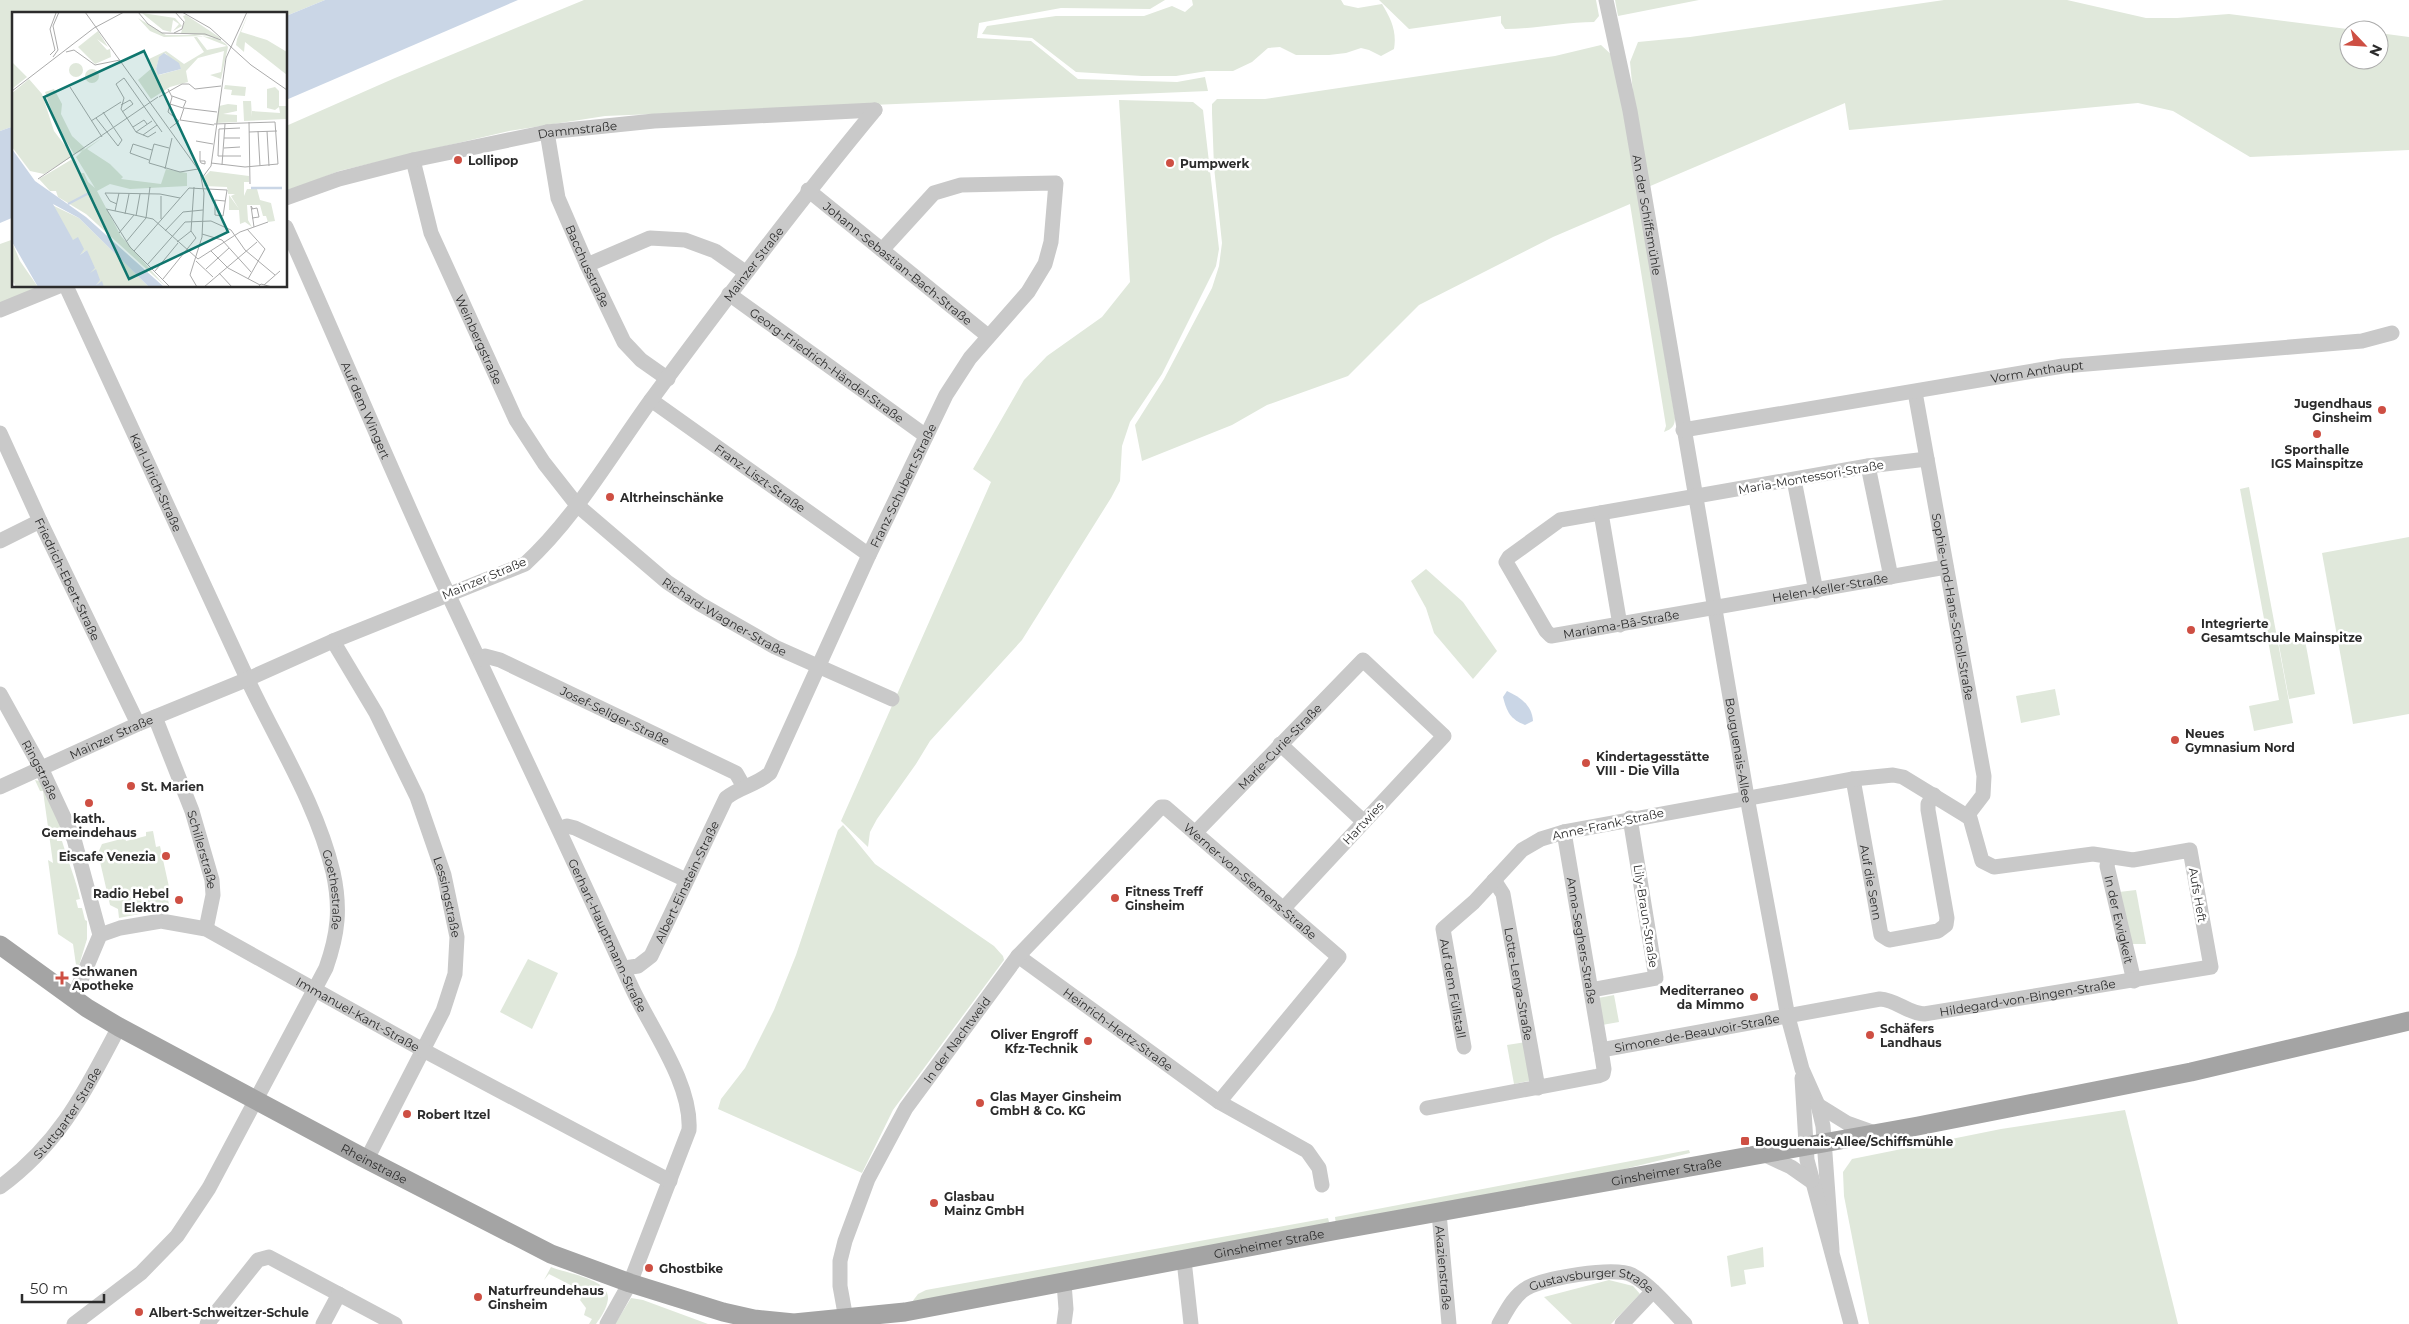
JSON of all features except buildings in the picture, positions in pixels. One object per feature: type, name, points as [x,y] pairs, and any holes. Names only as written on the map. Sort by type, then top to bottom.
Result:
[{"type":"main road","name":"Rheinstraße","points":[[0,945],[74,999],[120,1027],[367,1159],[551,1254],[728,1318],[774,1323]]},
{"type":"main road","name":"Ginsheimer Straße","points":[[774,1323],[794,1324],[905,1312],[1064,1283],[1875,1133],[2191,1072],[2409,1022]]},
{"type":"street","name":"An der Schiffsmühle","points":[[1606,0],[1630,111],[1683,430]]},
{"type":"street","name":"Dammstraße","points":[[288,197],[338,179],[413,160],[547,132],[654,121],[876,110]]},
{"type":"street","name":"Mainzer Straße","points":[[0,787],[138,724],[248,679],[333,641],[525,564],[577,505],[745,272],[808,190],[876,110]]},
{"type":"street","name":"Bacchusstraße","points":[[547,132],[558,198],[587,265],[624,342],[641,360],[668,379]]},
{"type":"street","name":"Weinbergstraße","points":[[413,160],[431,233],[516,420],[544,463],[577,505]]},
{"type":"street","name":"Franz-Schubert-Straße","points":[[744,786],[761,781],[770,773],[869,555],[946,395],[970,358],[1028,292],[1045,264],[1051,242],[1056,183],[960,185],[934,193],[882,250]]},
{"type":"street","name":"Johann-Sebastian-Bach-Straße","points":[[808,190],[988,336]]},
{"type":"street","name":"Auf dem Wingert","points":[[288,231],[448,594]]},
{"type":"street","points":[[587,265],[650,238],[685,240],[707,248],[745,272]]},
{"type":"street","points":[[0,310],[54,288]]},
{"type":"street","name":"Karl-Ulrich-Straße","points":[[67,288],[248,679]]},
{"type":"street","name":"Georg-Friedrich-Händel-Straße","points":[[729,294],[926,436]]},
{"type":"street","name":"Vorm Anthaupt","points":[[1683,430],[2063,366],[2362,341],[2392,333]]},
{"type":"street","name":"Sophie-und-Hans-Scholl-Straße","points":[[1915,392],[1984,776],[1983,795],[1967,816]]},
{"type":"street","name":"Franz-Liszt-Straße","points":[[651,400],[869,555]]},
{"type":"street","name":"Bouguenais-Allee","points":[[1683,430],[1747,797],[1788,1017],[1802,1069],[1818,1104],[1825,1142],[1832,1250]]},
{"type":"street","name":"Friedrich-Ebert-Straße","points":[[0,433],[40,521],[138,724]]},
{"type":"street","name":"Maria-Montessori-Straße","points":[[1695,498],[1868,466],[1927,459]]},
{"type":"street","points":[[1868,466],[1891,577]]},
{"type":"street","points":[[1794,480],[1816,590]]},
{"type":"street","name":"Mariama-Bâ-Straße","points":[[1695,498],[1560,520],[1509,557],[1506,562],[1546,632],[1551,636],[1714,609]]},
{"type":"street","name":"Richard-Wagner-Straße","points":[[577,505],[667,582],[700,604],[775,647],[892,699]]},
{"type":"street","points":[[1602,513],[1620,625]]},
{"type":"street","points":[[0,541],[40,521]]},
{"type":"street","name":"Helen-Keller-Straße","points":[[1714,609],[1946,567]]},
{"type":"street","name":"Gerhart-Hauptmann-Straße","points":[[448,594],[560,829],[625,968],[632,987],[677,1077],[690,1118],[689,1130],[630,1283],[607,1324]]},
{"type":"street","name":"Lessingstraße","points":[[333,641],[376,713],[413,789],[444,875],[457,937],[455,974],[443,1011],[367,1159]]},
{"type":"street","name":"Josef-Seliger-Straße","points":[[480,659],[485,656],[500,660],[736,773],[744,786]]},
{"type":"street","name":"Marie-Curie-Straße","points":[[1194,833],[1363,660],[1444,736]]},
{"type":"street","name":"Goethestraße","points":[[74,1324],[141,1273],[177,1236],[210,1188],[326,968],[336,940],[338,906],[333,872],[314,812],[248,679]]},
{"type":"street","name":"Ringstraße","points":[[0,694],[41,768],[74,839],[100,935]]},
{"type":"street","name":"Schillerstraße","points":[[155,717],[192,811],[212,880],[214,895],[206,930]]},
{"type":"street","name":"Hartwies","points":[[1283,909],[1444,736]]},
{"type":"street","points":[[1280,744],[1364,822]]},
{"type":"street","name":"Anne-Frank-Straße","points":[[1443,929],[1474,902],[1522,850],[1541,839],[1564,832],[1747,797],[1853,779],[1892,775],[1903,777],[1967,816]]},
{"type":"street","name":"Auf die Senn","points":[[1853,779],[1881,935],[1889,940],[1938,931],[1946,925],[1947,918],[1928,810],[1928,804],[1934,795]]},
{"type":"street","name":"Albert-Einstein-Straße","points":[[625,968],[638,966],[651,956],[726,798],[744,786]]},
{"type":"street","name":"Werner-von-Siemens-Straße","points":[[1161,807],[1165,807],[1339,957],[1219,1102]]},
{"type":"street","name":"In der Nachtweid","points":[[846,1319],[840,1286],[840,1261],[868,1178],[906,1108],[1018,956],[1161,807]]},
{"type":"street","points":[[1967,816],[1972,822],[1982,861],[1994,867],[2093,854],[2109,857]]},
{"type":"street","name":"Lily-Braun-Straße","points":[[1591,990],[1656,978],[1630,818]]},
{"type":"street","points":[[560,829],[567,826],[575,828],[686,880]]},
{"type":"street","name":"Anna-Seghers-Straße","points":[[1564,832],[1601,1050]]},
{"type":"street","name":"Aufs Heft","points":[[2109,857],[2132,860],[2190,850],[2211,967]]},
{"type":"street","name":"In der Ewigkeit","points":[[2109,857],[2107,866],[2134,981]]},
{"type":"street","name":"Lotte-Lenya-Straße","points":[[1494,880],[1503,894],[1538,1088]]},
{"type":"street","name":"Immanuel-Kant-Straße","points":[[100,935],[120,928],[161,921],[206,930],[422,1050],[670,1181]]},
{"type":"street","name":"Auf dem Füllstall","points":[[1443,929],[1464,1047]]},
{"type":"street","points":[[74,999],[100,935]]},
{"type":"street","name":"Heinrich-Hertz-Straße","points":[[1018,956],[1172,1070],[1219,1102],[1307,1151],[1319,1168],[1322,1185]]},
{"type":"street","name":"Hildegard-von-Bingen-Straße","points":[[1788,1017],[1880,999],[1893,1002],[1911,1012],[1924,1014],[2211,967]]},
{"type":"street","name":"Simone-de-Beauvoir-Straße","points":[[1426,1108],[1598,1076],[1603,1074],[1604,1069],[1601,1050],[1788,1017]]},
{"type":"street","name":"Stuttgarter Straße","points":[[0,1186],[41,1152],[68,1119],[120,1027]]},
{"type":"street","name":"Bouguenais-Allee","points":[[1802,1069],[1806,1145],[1811,1181],[1832,1250]]},
{"type":"street","points":[[1818,1104],[1847,1123],[1875,1133]]},
{"type":"street","points":[[1761,1153],[1791,1167],[1811,1181]]},
{"type":"street","name":"Akazienstraße","points":[[1439,1213],[1449,1324]]},
{"type":"street","points":[[1832,1250],[1851,1324]]},
{"type":"street","points":[[207,1324],[258,1260],[269,1257],[395,1324]]},
{"type":"street","points":[[1184,1260],[1191,1324]]},
{"type":"street","name":"Gustavsburger Straße","points":[[1499,1324],[1511,1304],[1525,1289],[1537,1283],[1601,1271],[1631,1275],[1653,1291],[1685,1324]]},
{"type":"street","points":[[1064,1283],[1066,1291],[1064,1324]]},
{"type":"street","points":[[1622,1324],[1653,1291]]},
{"type":"street","points":[[323,1324],[339,1294]]},
{"type":"shaded area","points":[[0,0],[325,0],[288,15],[288,12],[12,12],[12,127],[0,131]]},
{"type":"shaded area","points":[[584,0],[1165,0],[1150,9],[1061,8],[979,23],[977,38],[1031,41],[1078,79],[1177,82],[1205,77],[1208,91],[605,116],[509,131],[339,171],[288,191],[288,125],[395,78]]},
{"type":"shaded area","points":[[1192,0],[1341,0],[1344,5],[1358,8],[1382,4],[1395,36],[1394,49],[1381,56],[1361,48],[1346,53],[1329,55],[1296,55],[1280,47],[1268,48],[1252,62],[1233,71],[1207,71],[1176,76],[1142,76],[1076,72],[1032,38],[982,34],[987,26],[1056,16],[1144,16],[1172,6],[1185,12],[1193,5]]},
{"type":"shaded area","points":[[1379,0],[1596,0],[1599,16],[1594,22],[1516,29],[1505,29],[1501,23],[1501,16],[1409,29]]},
{"type":"shaded area","points":[[1615,0],[1699,0],[1618,16]]},
{"type":"shaded area","points":[[1944,0],[2067,0],[2146,18],[2229,14],[2339,28],[2339,70],[2389,70],[2389,34],[2409,37],[2409,150],[2250,157],[2173,111],[2138,103],[1849,130],[1845,103],[1648,187],[1638,145],[1630,62],[1638,42],[1690,37]]},
{"type":"shaded area","points":[[1601,45],[1615,58],[1675,417],[1674,425],[1671,428],[1664,432],[1666,426],[1630,204],[1553,237],[1419,305],[1348,376],[1267,405],[1232,425],[1142,461],[1135,425],[1164,379],[1212,288],[1219,266],[1222,243],[1214,167],[1212,113],[1212,104],[1217,99],[1265,99],[1555,56]]},
{"type":"shaded area","points":[[1119,100],[1193,102],[1203,110],[1219,249],[1216,266],[1162,374],[1130,422],[1122,446],[1120,481],[1111,498],[1022,640],[930,741],[877,819],[870,832],[868,847],[841,821],[991,482],[973,469],[1024,380],[1047,356],[1102,317],[1130,282]]},
{"type":"shaded area","points":[[12,240],[12,288],[40,288],[0,304],[0,244]]},
{"type":"shaded area","points":[[2249,487],[2293,723],[2254,731],[2249,706],[2279,700],[2240,489]]},
{"type":"shaded area","points":[[2409,537],[2409,714],[2353,724],[2322,553]]},
{"type":"shaded area","points":[[1426,569],[1463,602],[1497,651],[1473,679],[1434,633],[1426,608],[1411,581]]},
{"type":"shaded area","points":[[2304,635],[2315,694],[2289,699],[2278,640]]},
{"type":"shaded area","points":[[2055,689],[2060,715],[2021,723],[2016,696]]},
{"type":"shaded area","points":[[35,780],[39,781],[61,826],[61,832],[56,832],[57,841],[62,841],[80,899],[76,900],[78,908],[82,908],[85,920],[87,921],[87,939],[77,972],[73,944],[58,934],[48,860],[53,863],[43,791],[40,791]]},
{"type":"shaded area","points":[[843,825],[875,864],[994,946],[1003,956],[1004,960],[893,1110],[862,1173],[718,1109],[721,1099],[745,1068],[774,1010],[796,955],[838,830]]},
{"type":"shaded area","points":[[153,831],[156,847],[160,846],[169,887],[165,888],[170,908],[119,918],[118,909],[110,905],[98,853],[102,844],[125,838],[126,841],[146,836],[146,832]]},
{"type":"shaded area","points":[[2136,890],[2146,944],[2129,944],[2119,892]]},
{"type":"shaded area","points":[[528,959],[558,973],[532,1029],[500,1012]]},
{"type":"shaded area","points":[[1614,995],[1619,1022],[1602,1025],[1598,998]]},
{"type":"shaded area","points":[[1526,1042],[1533,1080],[1514,1084],[1507,1045]]},
{"type":"shaded area","points":[[2125,1110],[2178,1324],[1869,1324],[1844,1196],[1843,1172],[1852,1159],[2001,1129]]},
{"type":"shaded area","points":[[1689,1150],[1690,1153],[1604,1174],[1336,1225],[1335,1217]]},
{"type":"shaded area","points":[[1328,1218],[1330,1226],[912,1302],[918,1294],[926,1290]]},
{"type":"shaded area","points":[[1763,1247],[1764,1267],[1744,1270],[1746,1284],[1731,1287],[1727,1256]]},
{"type":"shaded area","points":[[551,1267],[595,1282],[607,1292],[606,1306],[596,1324],[589,1324],[592,1319],[584,1315],[586,1308],[580,1300],[584,1292],[549,1274],[544,1280]]},
{"type":"shaded area","points":[[1609,1280],[1633,1286],[1640,1294],[1611,1324],[1572,1324],[1544,1297]]},
{"type":"shaded area","points":[[631,1298],[643,1300],[708,1324],[615,1324]]},
{"type":"water","points":[[325,0],[518,0],[288,99],[288,15]]},
{"type":"water","points":[[12,127],[12,218],[0,223],[0,131]]},
{"type":"water","points":[[1507,691],[1528,706],[1533,721],[1525,725],[1513,717],[1508,711],[1503,697]]},
{"type":"place","name":"Lollipop","points":[[458,160]]},
{"type":"place","name":"Pumpwerk","points":[[1170,163]]},
{"type":"place","name":"Jugendhaus Ginsheim","points":[[2382,410]]},
{"type":"place","name":"Sporthalle IGS Mainspitze","points":[[2317,434]]},
{"type":"place","name":"Altrheinschänke","points":[[610,497]]},
{"type":"place","name":"Integrierte Gesamtschule Mainspitze","points":[[2191,630]]},
{"type":"place","name":"Neues Gymnasium Nord","points":[[2175,740]]},
{"type":"place","name":"Kindertagesstätte VIII - Die Villa","points":[[1586,763]]},
{"type":"place","name":"St. Marien","points":[[131,786]]},
{"type":"place","name":"kath. Gemeindehaus","points":[[89,803]]},
{"type":"place","name":"Eiscafe Venezia","points":[[166,856]]},
{"type":"place","name":"Fitness Treff Ginsheim","points":[[1115,898]]},
{"type":"place","name":"Radio Hebel Elektro","points":[[179,900]]},
{"type":"place","name":"Schwanen Apotheke","points":[[62,978]]},
{"type":"place","name":"Mediterraneo da Mimmo","points":[[1754,997]]},
{"type":"place","name":"Schäfers Landhaus","points":[[1870,1035]]},
{"type":"place","name":"Oliver Engroff Kfz-Technik","points":[[1088,1041]]},
{"type":"place","name":"Glas Mayer Ginsheim GmbH & Co. KG","points":[[980,1103]]},
{"type":"place","name":"Robert Itzel","points":[[407,1114]]},
{"type":"place","name":"Bouguenais-Allee/Schiffsmühle","points":[[1745,1141]]},
{"type":"place","name":"Glasbau Mainz GmbH","points":[[934,1203]]},
{"type":"place","name":"Ghostbike","points":[[649,1268]]},
{"type":"place","name":"Naturfreundehaus Ginsheim","points":[[478,1297]]},
{"type":"place","name":"Albert-Schweitzer-Schule","points":[[139,1312]]}]
